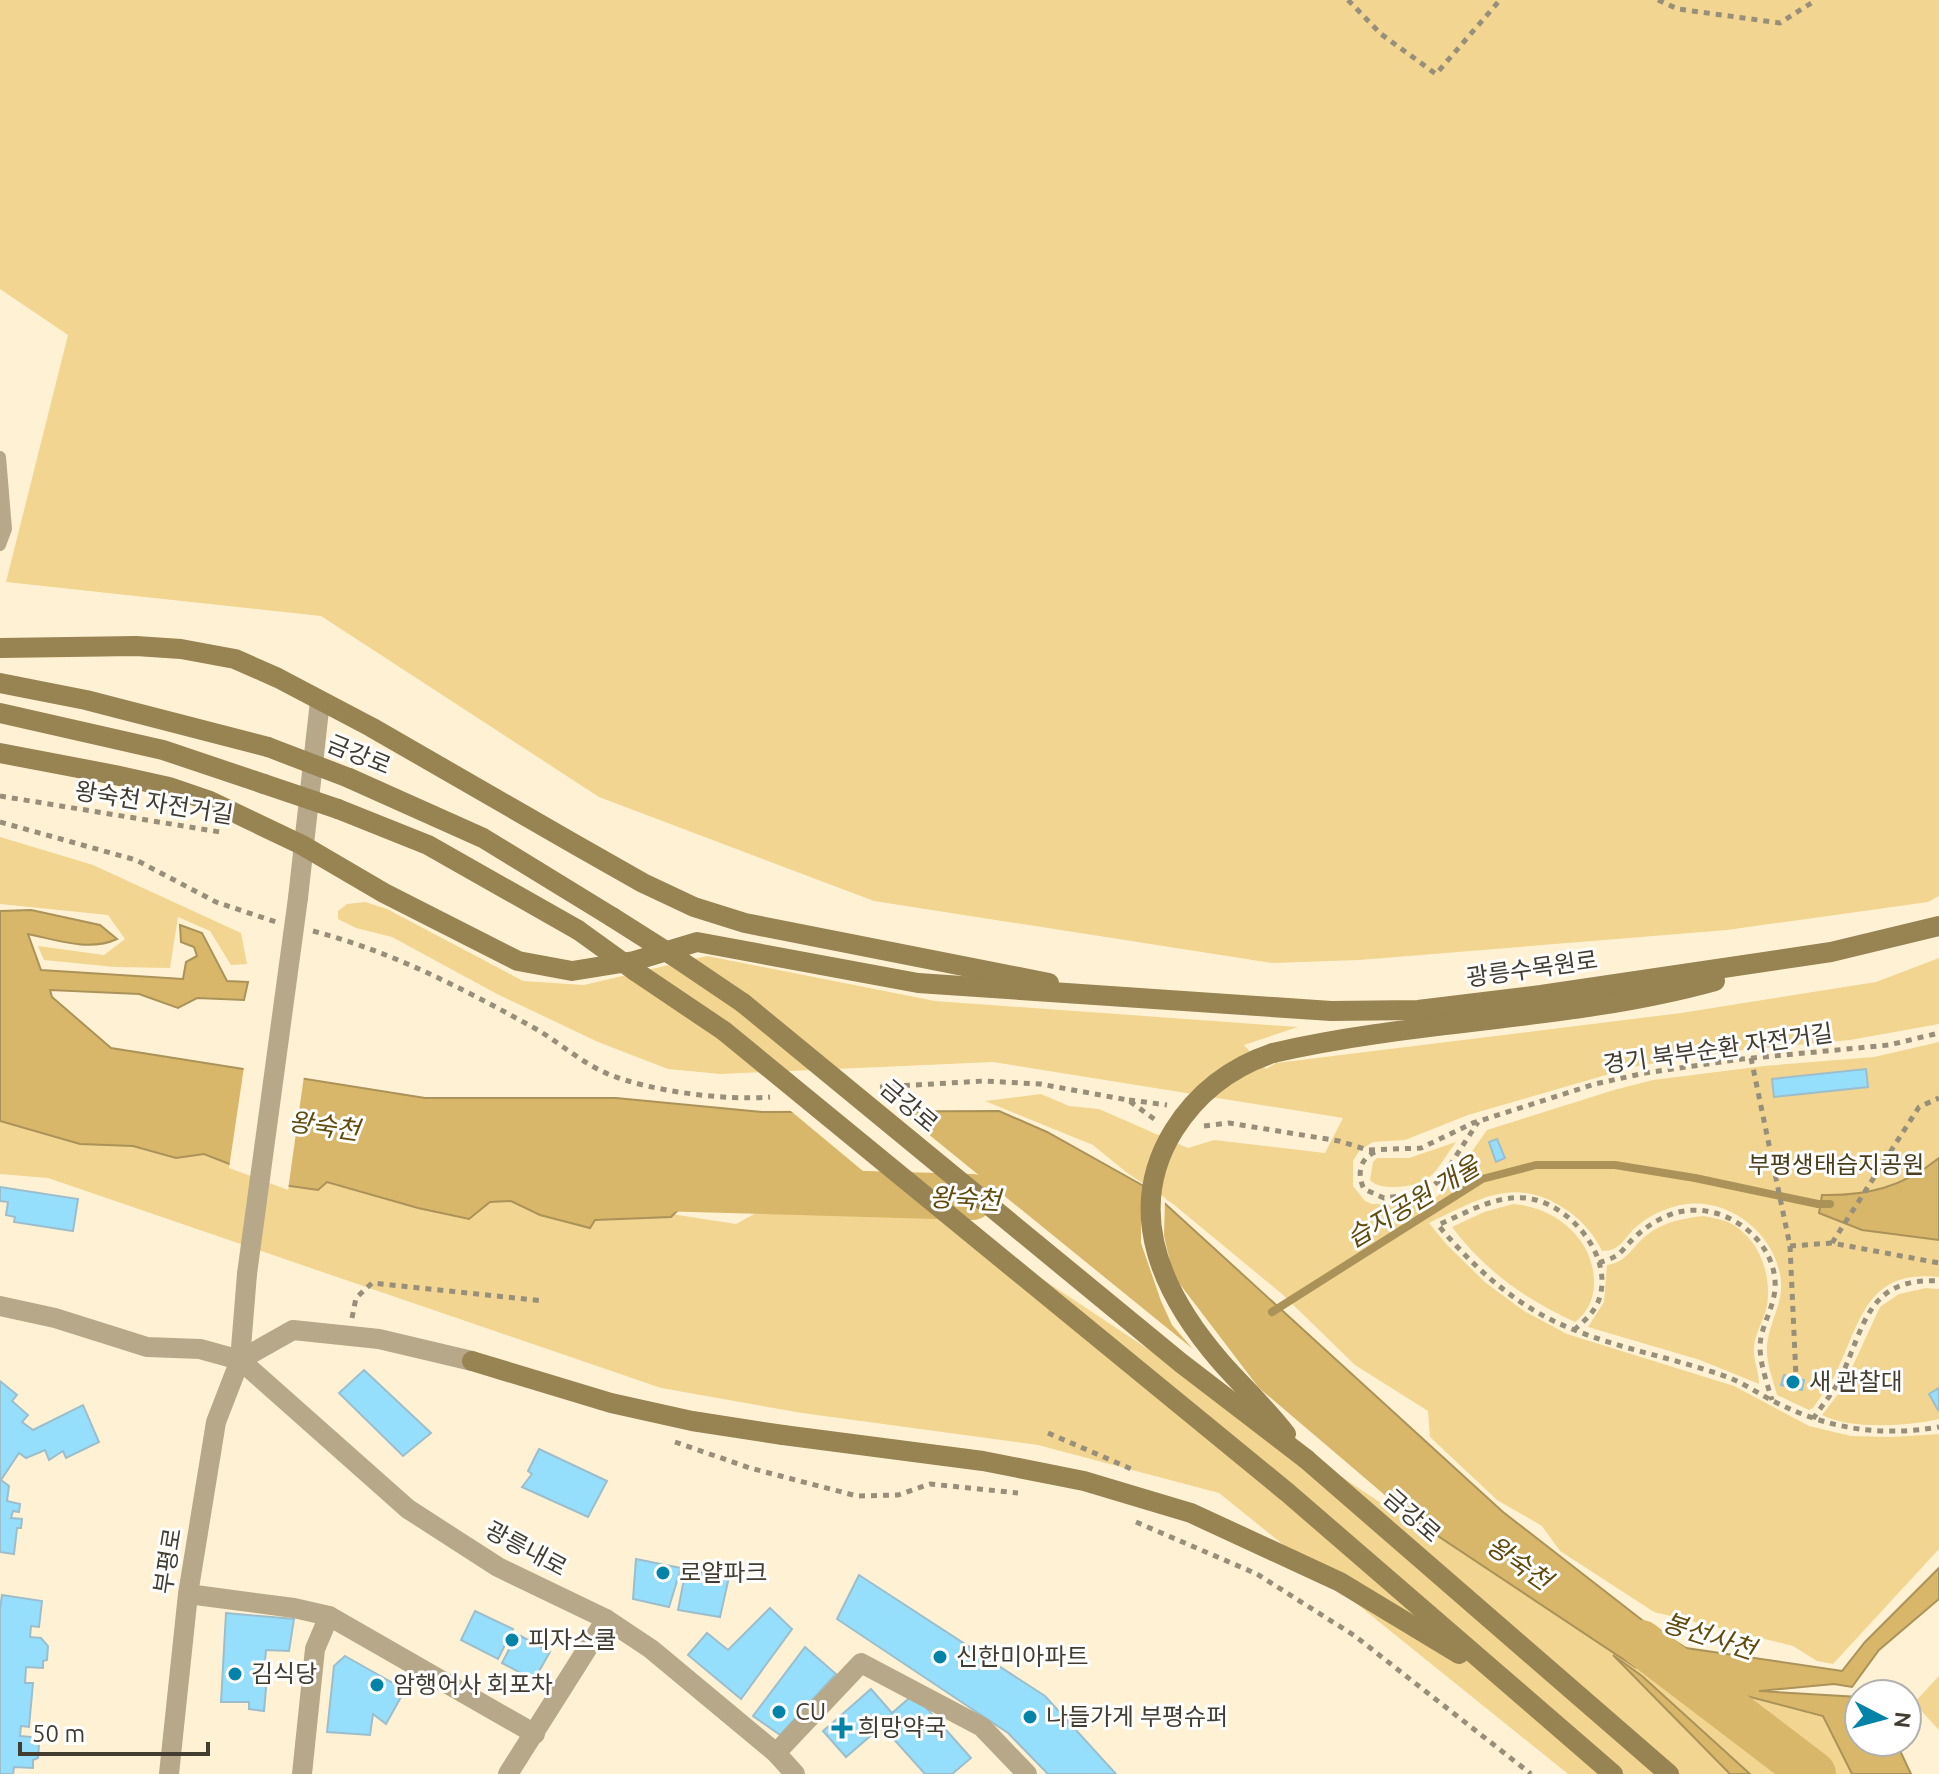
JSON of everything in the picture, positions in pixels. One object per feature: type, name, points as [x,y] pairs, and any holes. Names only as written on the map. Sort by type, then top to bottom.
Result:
[{"type":"main road","points":[[0,648],[136,646],[181,649],[235,659],[371,727],[630,876],[694,907],[745,923],[1128,998]]},
{"type":"main road","name":"금강로","points":[[0,683],[86,700],[268,747],[349,778],[483,838],[672,955],[743,1003],[1181,1363],[1306,1459],[1669,1774]]},
{"type":"main road","points":[[0,713],[163,750],[338,809],[428,845],[578,930],[724,1031],[1288,1493],[1613,1774]]},
{"type":"main road","points":[[0,753],[169,787],[210,801],[302,845],[384,893],[518,961],[572,971],[634,961],[697,942],[918,983],[1128,998]]},
{"type":"main road","name":"광릉수목원로","points":[[1128,998],[1331,1011],[1418,1010],[1802,956],[1939,926]]},
{"type":"main road","points":[[1306,1459],[1266,1409],[1220,1360],[1182,1310],[1164,1276],[1151,1232],[1151,1197],[1162,1149],[1195,1101],[1221,1078],[1246,1063],[1273,1053],[1380,1032],[1592,1007],[1697,985],[1802,956]]},
{"type":"main road","points":[[472,1361],[611,1403],[692,1421],[983,1461],[1084,1481],[1191,1513],[1340,1582],[1510,1685]]},
{"type":"street","points":[[302,845],[320,701]]},
{"type":"street","name":"부평로","points":[[169,1774],[188,1594],[216,1422],[240,1360],[247,1274],[298,898],[302,845]]},
{"type":"street","points":[[0,1306],[55,1318],[147,1347],[200,1349],[240,1360],[293,1330],[379,1339],[472,1361]]},
{"type":"street","name":"광릉내로","points":[[240,1360],[408,1509],[498,1567],[606,1619],[651,1649],[776,1753],[795,1774]]},
{"type":"street","points":[[188,1594],[294,1608],[329,1616],[535,1734]]},
{"type":"street","points":[[302,1774],[315,1649],[329,1616]]},
{"type":"street","points":[[508,1774],[606,1619]]},
{"type":"street","points":[[776,1753],[861,1663],[982,1727],[1027,1774]]},
{"type":"lane","points":[[0,457],[6,529],[0,545]]},
{"type":"path","points":[[1348,0],[1381,34],[1436,74],[1500,0]]},
{"type":"path","points":[[1658,0],[1678,9],[1780,23],[1816,0]]},
{"type":"path","name":"왕숙천 자전거길","points":[[0,796],[223,832]]},
{"type":"path","name":"경기 북부순환 자전거길","points":[[1368,1150],[1421,1148],[1479,1121],[1595,1084],[1645,1073],[1751,1058],[1862,1048],[1939,1033]]},
{"type":"path","points":[[1751,1058],[1790,1246],[1796,1377]]},
{"type":"path","points":[[1832,1243],[1919,1107],[1939,1098]]},
{"type":"path","points":[[1379,1150],[1368,1155],[1363,1162],[1360,1172],[1364,1189],[1384,1198],[1425,1193],[1441,1179],[1479,1121]]},
{"type":"path","points":[[1574,1330],[1590,1316],[1598,1303],[1601,1289],[1599,1263],[1584,1233],[1573,1220],[1547,1203],[1526,1198],[1482,1205],[1438,1225],[1491,1280],[1543,1316],[1574,1330],[1733,1379],[1812,1419],[1853,1429],[1893,1432],[1939,1427]]},
{"type":"path","points":[[1599,1263],[1618,1256],[1646,1229],[1673,1214],[1701,1210],[1716,1212],[1741,1225],[1767,1254],[1775,1279],[1773,1305],[1760,1342],[1773,1401]]},
{"type":"path","points":[[1790,1246],[1832,1243],[1939,1263]]},
{"type":"path","points":[[1812,1419],[1838,1382],[1877,1299],[1911,1282],[1939,1281]]},
{"type":"path","points":[[349,1335],[356,1298],[372,1283],[544,1301]]},
{"type":"path","points":[[662,1439],[750,1468],[857,1496],[898,1495],[930,1484],[1028,1495]]},
{"type":"path","points":[[1132,1521],[1257,1574],[1294,1597],[1355,1636],[1531,1774]]},
{"type":"green space","points":[[0,0],[1939,0],[1939,896],[1928,902],[1727,930],[1359,960],[1272,963],[874,901],[599,797],[321,616],[6,582],[68,335],[0,289]]},
{"type":"green space","points":[[0,837],[93,865],[241,933],[247,964],[231,965],[210,931],[178,917],[170,968],[115,967],[44,960],[38,946],[104,955],[125,939],[108,915],[0,904]]},
{"type":"green space","name":"부평생태습지공원","points":[[365,902],[387,909],[523,981],[584,985],[707,956],[935,1001],[1298,1027],[1244,1045],[1266,1069],[1276,1063],[1681,1013],[1876,982],[1939,958],[1939,1024],[1850,1040],[1744,1050],[1637,1066],[1468,1115],[1405,1140],[1373,1142],[1360,1150],[1353,1161],[1353,1186],[1365,1201],[1372,1204],[1423,1203],[1444,1191],[1487,1130],[1614,1090],[1653,1080],[1764,1066],[1874,1057],[1939,1042],[1939,1277],[1896,1281],[1870,1302],[1832,1381],[1809,1410],[1777,1395],[1769,1365],[1768,1339],[1781,1290],[1777,1263],[1758,1231],[1727,1210],[1692,1204],[1668,1209],[1644,1221],[1618,1247],[1602,1251],[1586,1227],[1571,1213],[1547,1199],[1529,1194],[1512,1192],[1480,1199],[1429,1223],[1486,1283],[1524,1311],[1567,1334],[1734,1386],[1809,1426],[1851,1436],[1939,1434],[1939,1549],[1833,1664],[1817,1661],[1793,1646],[1654,1612],[1560,1551],[1542,1526],[1497,1500],[1430,1437],[1428,1411],[1355,1365],[1282,1294],[1173,1204],[1093,1145],[985,1101],[1041,1094],[1069,1106],[1099,1109],[1188,1148],[1214,1140],[1325,1153],[1343,1118],[993,1062],[720,1074],[668,1069],[598,1042],[497,994],[392,937],[356,928],[338,919],[338,911],[347,904]]},
{"type":"green space","points":[[0,1110],[736,1224],[819,1178],[974,1157],[1692,1674],[1833,1704],[1843,1726],[1843,1758],[1858,1758],[1865,1774],[1568,1774],[1219,1493],[1038,1445],[802,1413],[661,1388],[48,1178],[0,1174]]},
{"type":"green space","points":[[1456,1142],[1437,1169],[1417,1184],[1380,1186],[1370,1180],[1373,1162],[1377,1158],[1409,1158]]},
{"type":"green space","points":[[1513,1204],[1544,1211],[1557,1219],[1570,1228],[1588,1253],[1593,1268],[1593,1295],[1586,1310],[1575,1322],[1507,1282],[1464,1243],[1452,1227],[1484,1212]]},
{"type":"green space","points":[[1704,1216],[1725,1221],[1739,1229],[1755,1247],[1765,1269],[1767,1306],[1754,1347],[1759,1384],[1700,1360],[1588,1327],[1604,1302],[1607,1265],[1625,1257],[1648,1234],[1661,1226]]},
{"type":"green space","points":[[1926,1288],[1939,1289],[1939,1419],[1896,1425],[1863,1425],[1822,1415],[1842,1389],[1880,1307],[1899,1294]]},
{"type":"green space","points":[[1939,1676],[1939,1730],[1923,1713],[1923,1693]]},
{"type":"water","points":[[31,910],[100,925],[117,939],[84,945],[28,934],[41,970],[183,979],[186,962],[197,956],[194,947],[181,942],[180,925],[202,933],[227,981],[248,982],[244,1000],[197,998],[178,1008],[139,994],[50,990],[52,997],[111,1048],[425,1098],[616,1098],[762,1112],[999,1111],[1047,1132],[1149,1189],[1503,1512],[1642,1620],[1686,1648],[1842,1671],[1865,1642],[1939,1568],[1939,1599],[1879,1650],[1859,1678],[1843,1678],[1843,1686],[1759,1691],[1843,1696],[1843,1756],[1823,1716],[1635,1667],[1009,1251],[911,1193],[716,1182],[720,1206],[684,1204],[671,1217],[595,1220],[590,1228],[540,1215],[511,1201],[490,1202],[469,1219],[327,1182],[318,1190],[283,1185],[204,1154],[176,1158],[133,1146],[80,1144],[0,1121],[0,911]]},
{"type":"water","points":[[1939,1158],[1939,1240],[1862,1230],[1819,1213],[1822,1195],[1854,1194],[1884,1188],[1912,1176]]},
{"type":"water","points":[[1613,1655],[1642,1676],[1750,1774],[1730,1774]]},
{"type":"water","points":[[1844,1758],[1904,1758],[1911,1774],[1852,1774]]},
{"type":"pier","points":[[244,1067],[304,1076],[288,1190],[229,1168]]},
{"type":"pier","points":[[786,1107],[895,1107],[1193,1349],[1172,1325],[1141,1243],[1141,1203],[1145,1182],[1165,1198],[1164,1236],[1171,1266],[1179,1283],[1259,1388],[1440,1542],[1006,1255],[909,1197],[893,1196]]},
{"type":"building","points":[[1866,1069],[1868,1087],[1774,1097],[1772,1079]]},
{"type":"building","points":[[1497,1139],[1505,1158],[1496,1162],[1489,1142]]},
{"type":"building","points":[[0,1187],[78,1199],[73,1231],[14,1222],[15,1217],[6,1215],[8,1202],[0,1201]]},
{"type":"building","points":[[364,1370],[431,1433],[403,1456],[339,1393]]},
{"type":"building","name":"새 관찰대","points":[[1784,1375],[1804,1380],[1802,1390],[1781,1385]]},
{"type":"building","points":[[0,1381],[17,1395],[12,1401],[28,1415],[22,1422],[33,1430],[83,1405],[99,1442],[66,1458],[63,1451],[49,1460],[45,1450],[26,1458],[19,1453],[1,1480],[9,1486],[7,1501],[20,1504],[19,1512],[13,1511],[11,1518],[22,1519],[21,1528],[17,1528],[14,1554],[0,1552]]},
{"type":"building","points":[[1939,1388],[1939,1409],[1938,1410],[1929,1394]]},
{"type":"building","points":[[539,1449],[607,1481],[588,1517],[522,1487],[532,1474],[528,1471]]},
{"type":"building","points":[[636,1559],[681,1568],[669,1607],[633,1599]]},
{"type":"building","points":[[686,1569],[729,1577],[720,1617],[678,1610]]},
{"type":"building","name":"신한미아파트","points":[[859,1575],[1045,1696],[1116,1774],[1048,1774],[1008,1733],[837,1619]]},
{"type":"building","points":[[2,1595],[42,1601],[39,1627],[31,1626],[30,1637],[41,1638],[48,1646],[43,1668],[26,1667],[25,1683],[33,1683],[29,1727],[21,1726],[20,1736],[31,1737],[39,1745],[38,1758],[33,1760],[33,1768],[14,1767],[13,1774],[0,1774]]},
{"type":"building","points":[[770,1608],[792,1629],[741,1699],[688,1655],[707,1633],[728,1650]]},
{"type":"building","points":[[475,1611],[513,1629],[498,1659],[461,1640]]},
{"type":"building","points":[[226,1613],[294,1619],[289,1651],[266,1650],[264,1711],[249,1709],[249,1702],[221,1702]]},
{"type":"building","points":[[517,1634],[550,1652],[534,1680],[502,1663]]},
{"type":"building","points":[[805,1647],[836,1674],[780,1735],[753,1716]]},
{"type":"building","points":[[345,1656],[405,1690],[386,1724],[373,1714],[370,1735],[327,1732],[334,1666]]},
{"type":"building","points":[[871,1689],[892,1713],[914,1694],[971,1758],[952,1774],[925,1774],[882,1726],[846,1757],[823,1731]]},
{"type":"waterway","name":"습지공원 개울","points":[[1272,1312],[1482,1179],[1536,1165],[1615,1165],[1830,1204]]},
{"type":"waterway","name":"왕숙천","points":[[656,1188],[972,1197]]},
{"type":"waterway","name":"왕숙천","points":[[1641,1643],[1813,1774]]},
{"type":"place","name":"새 관찰대","points":[[1793,1382]]},
{"type":"place","name":"로얄파크","points":[[663,1573]]},
{"type":"place","name":"피자스쿨","points":[[512,1640]]},
{"type":"place","name":"신한미아파트","points":[[940,1657]]},
{"type":"place","name":"김식당","points":[[235,1674]]},
{"type":"place","name":"암행어사 회포차","points":[[377,1685]]},
{"type":"place","name":"CU","points":[[779,1712]]},
{"type":"place","name":"나들가게 부평슈퍼","points":[[1030,1717]]},
{"type":"place","name":"희망약국","points":[[842,1728]]},
{"type":"water label","name":"봉선사천","points":[[1709,1636]]}]
